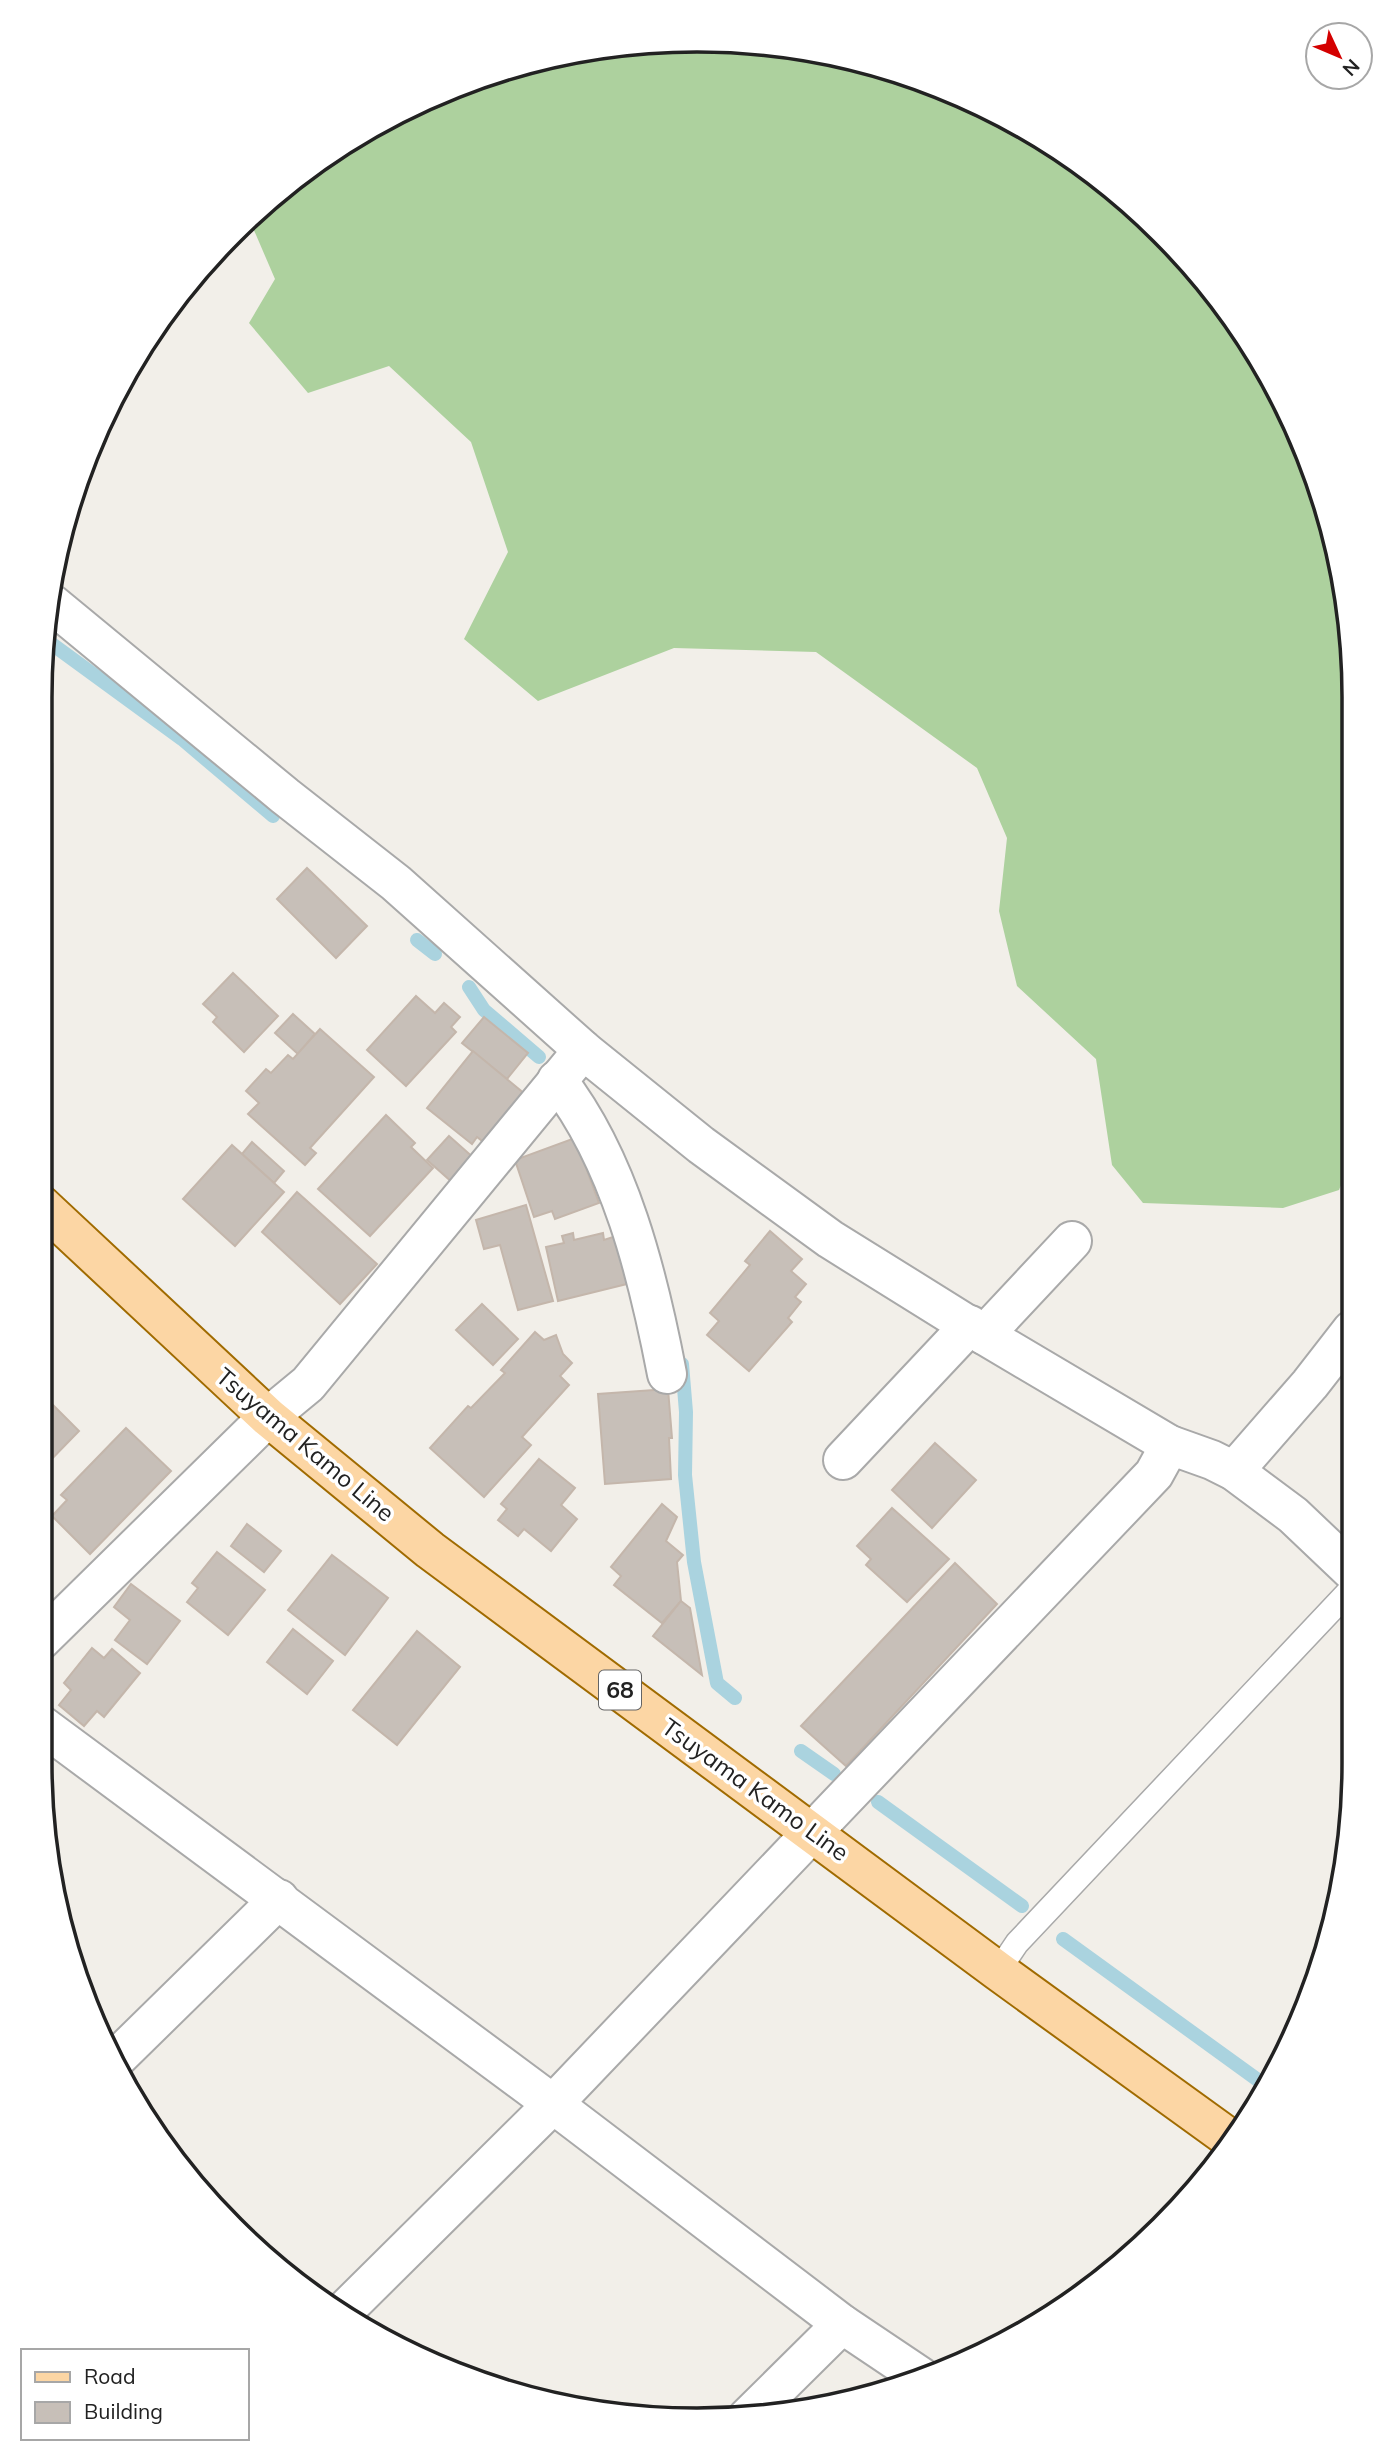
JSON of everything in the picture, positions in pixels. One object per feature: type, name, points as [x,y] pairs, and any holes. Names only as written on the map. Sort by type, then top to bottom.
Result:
[{"type":"main road","name":"Tsuyama Kamo Line","points":[[52,1215],[268,1417],[430,1550],[1225,2135]]},
{"type":"street","points":[[59,609],[285,796],[396,883],[583,1050],[701,1146],[830,1239],[977,1330],[1170,1445],[1234,1471],[1293,1515],[1342,1562]]},
{"type":"street","points":[[52,1629],[268,1417],[308,1384],[583,1050]]},
{"type":"street","points":[[557,1080],[573,1100],[609,1169],[653,1301],[667,1374]]},
{"type":"street","points":[[843,1460],[1072,1241]]},
{"type":"street","points":[[1234,1471],[1342,1344]]},
{"type":"street","points":[[349,2306],[553,2104],[1154,1474],[1170,1445]]},
{"type":"street","points":[[52,1733],[553,2104],[842,2324],[912,2371]]},
{"type":"street","points":[[121,2054],[279,1899]]},
{"type":"street","points":[[760,2405],[842,2324]]},
{"type":"lane","points":[[998,1970],[1017,1943],[1342,1599]]},
{"type":"green space","points":[[698,52],[782,58],[864,74],[905,87],[983,119],[1020,139],[1056,161],[1123,213],[1154,241],[1182,272],[1234,339],[1276,412],[1308,490],[1321,531],[1337,613],[1341,655],[1342,1183],[1339,1190],[1283,1208],[1143,1203],[1112,1165],[1096,1059],[1017,986],[999,911],[1007,838],[977,768],[816,652],[674,648],[538,701],[464,639],[508,552],[471,442],[389,366],[308,393],[249,323],[275,279],[254,230],[305,186],[375,139],[451,102],[531,74],[613,58],[655,54]]},
{"type":"building","points":[[307,868],[367,926],[336,958],[277,899]]},
{"type":"building","points":[[233,973],[278,1016],[244,1052],[213,1022],[217,1017],[203,1004]]},
{"type":"building","points":[[416,996],[435,1013],[444,1003],[460,1017],[451,1027],[456,1032],[406,1086],[367,1050]]},
{"type":"building","points":[[293,1014],[315,1034],[298,1054],[275,1033]]},
{"type":"building","points":[[484,1017],[528,1053],[507,1079],[462,1043]]},
{"type":"building","points":[[320,1029],[374,1077],[310,1148],[316,1153],[305,1165],[248,1114],[259,1103],[246,1091],[266,1069],[271,1073],[288,1055],[293,1059]]},
{"type":"building","points":[[473,1051],[526,1095],[486,1144],[477,1137],[472,1144],[427,1108]]},
{"type":"building","points":[[386,1115],[415,1143],[411,1147],[433,1168],[370,1236],[318,1189]]},
{"type":"building","points":[[449,1136],[475,1159],[453,1183],[427,1160]]},
{"type":"building","points":[[575,1138],[599,1203],[555,1219],[552,1211],[534,1217],[515,1160]]},
{"type":"building","points":[[252,1142],[284,1171],[274,1183],[242,1154]]},
{"type":"building","points":[[232,1145],[284,1192],[235,1246],[183,1199]]},
{"type":"building","points":[[297,1192],[377,1264],[340,1304],[262,1232]]},
{"type":"building","points":[[526,1205],[553,1301],[518,1310],[500,1245],[484,1249],[476,1220]]},
{"type":"building","points":[[770,1231],[802,1259],[791,1271],[806,1284],[795,1297],[801,1302],[788,1318],[792,1322],[749,1371],[707,1335],[719,1321],[710,1313],[750,1265],[745,1261]]},
{"type":"building","points":[[573,1233],[574,1240],[603,1233],[604,1240],[616,1236],[627,1284],[558,1301],[546,1247],[564,1243],[562,1236]]},
{"type":"building","points":[[482,1304],[518,1339],[493,1365],[456,1330]]},
{"type":"building","points":[[535,1332],[544,1340],[556,1335],[563,1354],[572,1363],[560,1376],[569,1385],[522,1437],[531,1445],[484,1497],[430,1448],[468,1406],[471,1408],[505,1373],[501,1370]]},
{"type":"building","points":[[668,1389],[672,1438],[669,1438],[671,1479],[605,1484],[598,1394]]},
{"type":"building","points":[[52,1404],[79,1431],[52,1459]]},
{"type":"building","points":[[126,1428],[171,1471],[90,1554],[52,1516],[67,1500],[61,1495]]},
{"type":"building","points":[[935,1443],[976,1480],[932,1528],[892,1490]]},
{"type":"building","points":[[539,1459],[575,1488],[561,1505],[577,1519],[551,1551],[524,1529],[518,1536],[498,1520],[507,1509],[501,1504]]},
{"type":"building","points":[[662,1504],[677,1517],[666,1541],[683,1555],[677,1562],[681,1601],[662,1623],[614,1585],[621,1576],[611,1567]]},
{"type":"building","points":[[892,1508],[949,1559],[907,1602],[866,1565],[871,1559],[857,1546]]},
{"type":"building","points":[[247,1524],[281,1551],[264,1572],[231,1546]]},
{"type":"building","points":[[217,1552],[265,1590],[228,1635],[187,1602],[198,1588],[192,1583]]},
{"type":"building","points":[[332,1555],[388,1598],[345,1655],[288,1610]]},
{"type":"building","points":[[955,1563],[997,1604],[846,1766],[801,1726]]},
{"type":"building","points":[[131,1584],[180,1621],[147,1664],[115,1640],[130,1620],[114,1607]]},
{"type":"building","points":[[681,1601],[690,1608],[702,1675],[653,1636]]},
{"type":"building","points":[[293,1629],[333,1661],[307,1694],[267,1662]]},
{"type":"building","points":[[417,1631],[460,1667],[397,1745],[353,1710]]},
{"type":"building","points":[[92,1648],[104,1658],[112,1649],[140,1673],[104,1717],[97,1711],[84,1726],[59,1705],[71,1690],[64,1683]]},
{"type":"waterway","points":[[55,646],[182,739],[273,816]]},
{"type":"waterway","points":[[417,940],[435,954]]},
{"type":"waterway","points":[[469,987],[484,1010],[539,1057]]},
{"type":"waterway","points":[[682,1364],[686,1412],[685,1475],[694,1562],[717,1683],[735,1698]]},
{"type":"waterway","points":[[801,1751],[834,1774]]},
{"type":"waterway","points":[[878,1802],[1022,1906]]},
{"type":"waterway","points":[[1063,1939],[1259,2081]]}]
